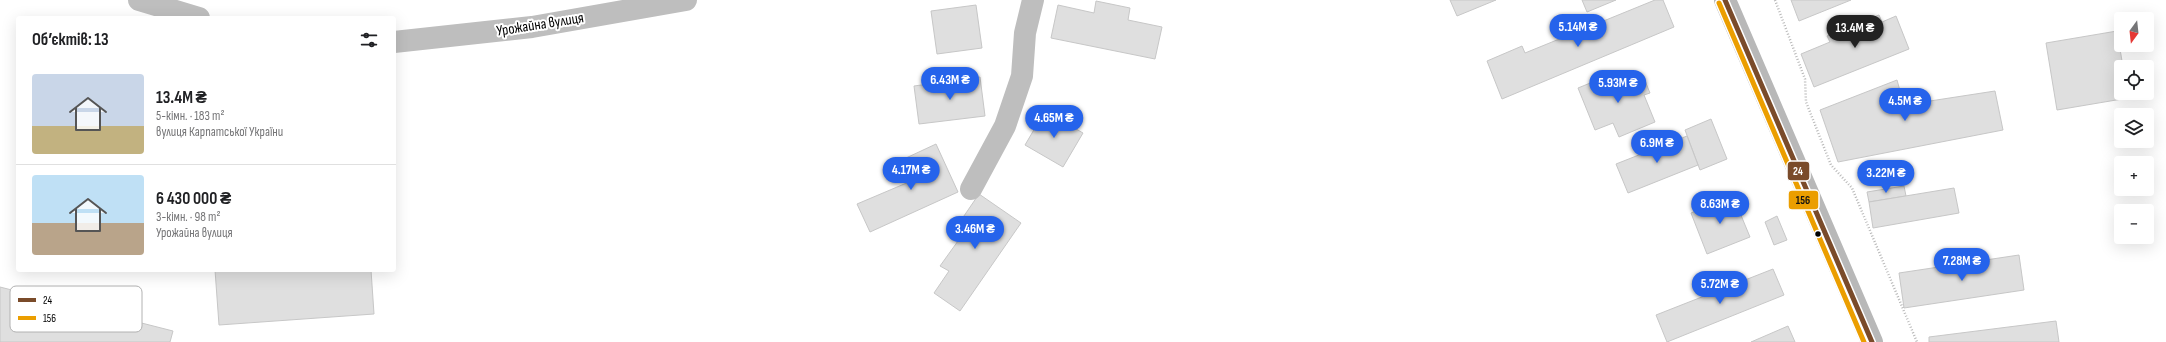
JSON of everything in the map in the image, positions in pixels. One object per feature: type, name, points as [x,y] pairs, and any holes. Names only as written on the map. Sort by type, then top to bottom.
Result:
[{"type":"main road","points":[[1725,0],[1872,342]]},
{"type":"street","points":[[139,0],[192,16]]},
{"type":"street","name":"Урожайна вулиця","points":[[396,42],[532,27],[686,0]]},
{"type":"street","points":[[971,189],[1005,126],[1022,76],[1025,33],[1033,0]]},
{"type":"path","points":[[1775,0],[1805,79],[1806,102],[1831,165],[1852,188],[1917,342]]},
{"type":"building","points":[[1450,0],[1496,0],[1457,16]]},
{"type":"building","points":[[1582,0],[1616,0],[1587,12]]},
{"type":"building","points":[[1655,0],[1663,0],[1674,27],[1502,99],[1487,61],[1522,46],[1525,53]]},
{"type":"building","points":[[1791,0],[1851,0],[1799,21]]},
{"type":"building","points":[[1096,1],[1130,8],[1128,20],[1162,27],[1155,59],[1051,38],[1058,5],[1094,13]]},
{"type":"building","points":[[976,5],[982,48],[937,54],[931,11]]},
{"type":"building","points":[[1879,15],[1882,22],[1896,16],[1909,49],[1814,87],[1801,54],[1830,42],[1827,36]]},
{"type":"building","points":[[2114,32],[2114,52],[2120,52],[2122,60],[2114,60],[2114,100],[2116,100],[2057,110],[2046,43]]},
{"type":"building","points":[[1635,72],[1637,78],[1643,76],[1650,93],[1644,95],[1655,122],[1619,137],[1613,123],[1595,130],[1578,88],[1605,77],[1607,83]]},
{"type":"building","points":[[980,77],[985,116],[919,124],[914,86]]},
{"type":"building","points":[[1897,80],[1904,105],[1995,91],[2003,130],[1838,162],[1820,110]]},
{"type":"building","points":[[1045,111],[1083,133],[1063,167],[1025,145]]},
{"type":"building","points":[[1711,119],[1727,159],[1700,170],[1685,130]]},
{"type":"building","points":[[1687,136],[1698,165],[1628,193],[1616,164]]},
{"type":"building","points":[[936,144],[958,192],[870,232],[857,204],[916,179],[906,158]]},
{"type":"building","points":[[1904,186],[1906,196],[1869,202],[1867,192]]},
{"type":"building","points":[[1954,188],[1959,213],[1873,228],[1869,202]]},
{"type":"building","points":[[979,194],[1021,223],[960,311],[934,293],[949,271],[940,266],[963,234],[955,229]]},
{"type":"building","points":[[1733,196],[1750,237],[1707,254],[1691,213]]},
{"type":"building","points":[[1777,216],[1787,240],[1774,245],[1765,222]]},
{"type":"building","points":[[2019,255],[2024,290],[1904,308],[1899,273]]},
{"type":"building","points":[[1773,269],[1784,295],[1667,342],[1656,315]]},
{"type":"building","points":[[215,272],[371,272],[374,314],[219,325]]},
{"type":"building","points":[[0,287],[10,290],[10,332],[142,332],[142,323],[173,331],[170,342],[0,342]]},
{"type":"building","points":[[2056,321],[2059,342],[1929,342],[1929,337]]},
{"type":"building","points":[[1788,326],[1795,342],[1751,342]]},
{"type":"transit line","name":"24","points":[[1725,0],[1872,342]]},
{"type":"transit line","name":"156","points":[[1719,3],[1864,342]]}]
